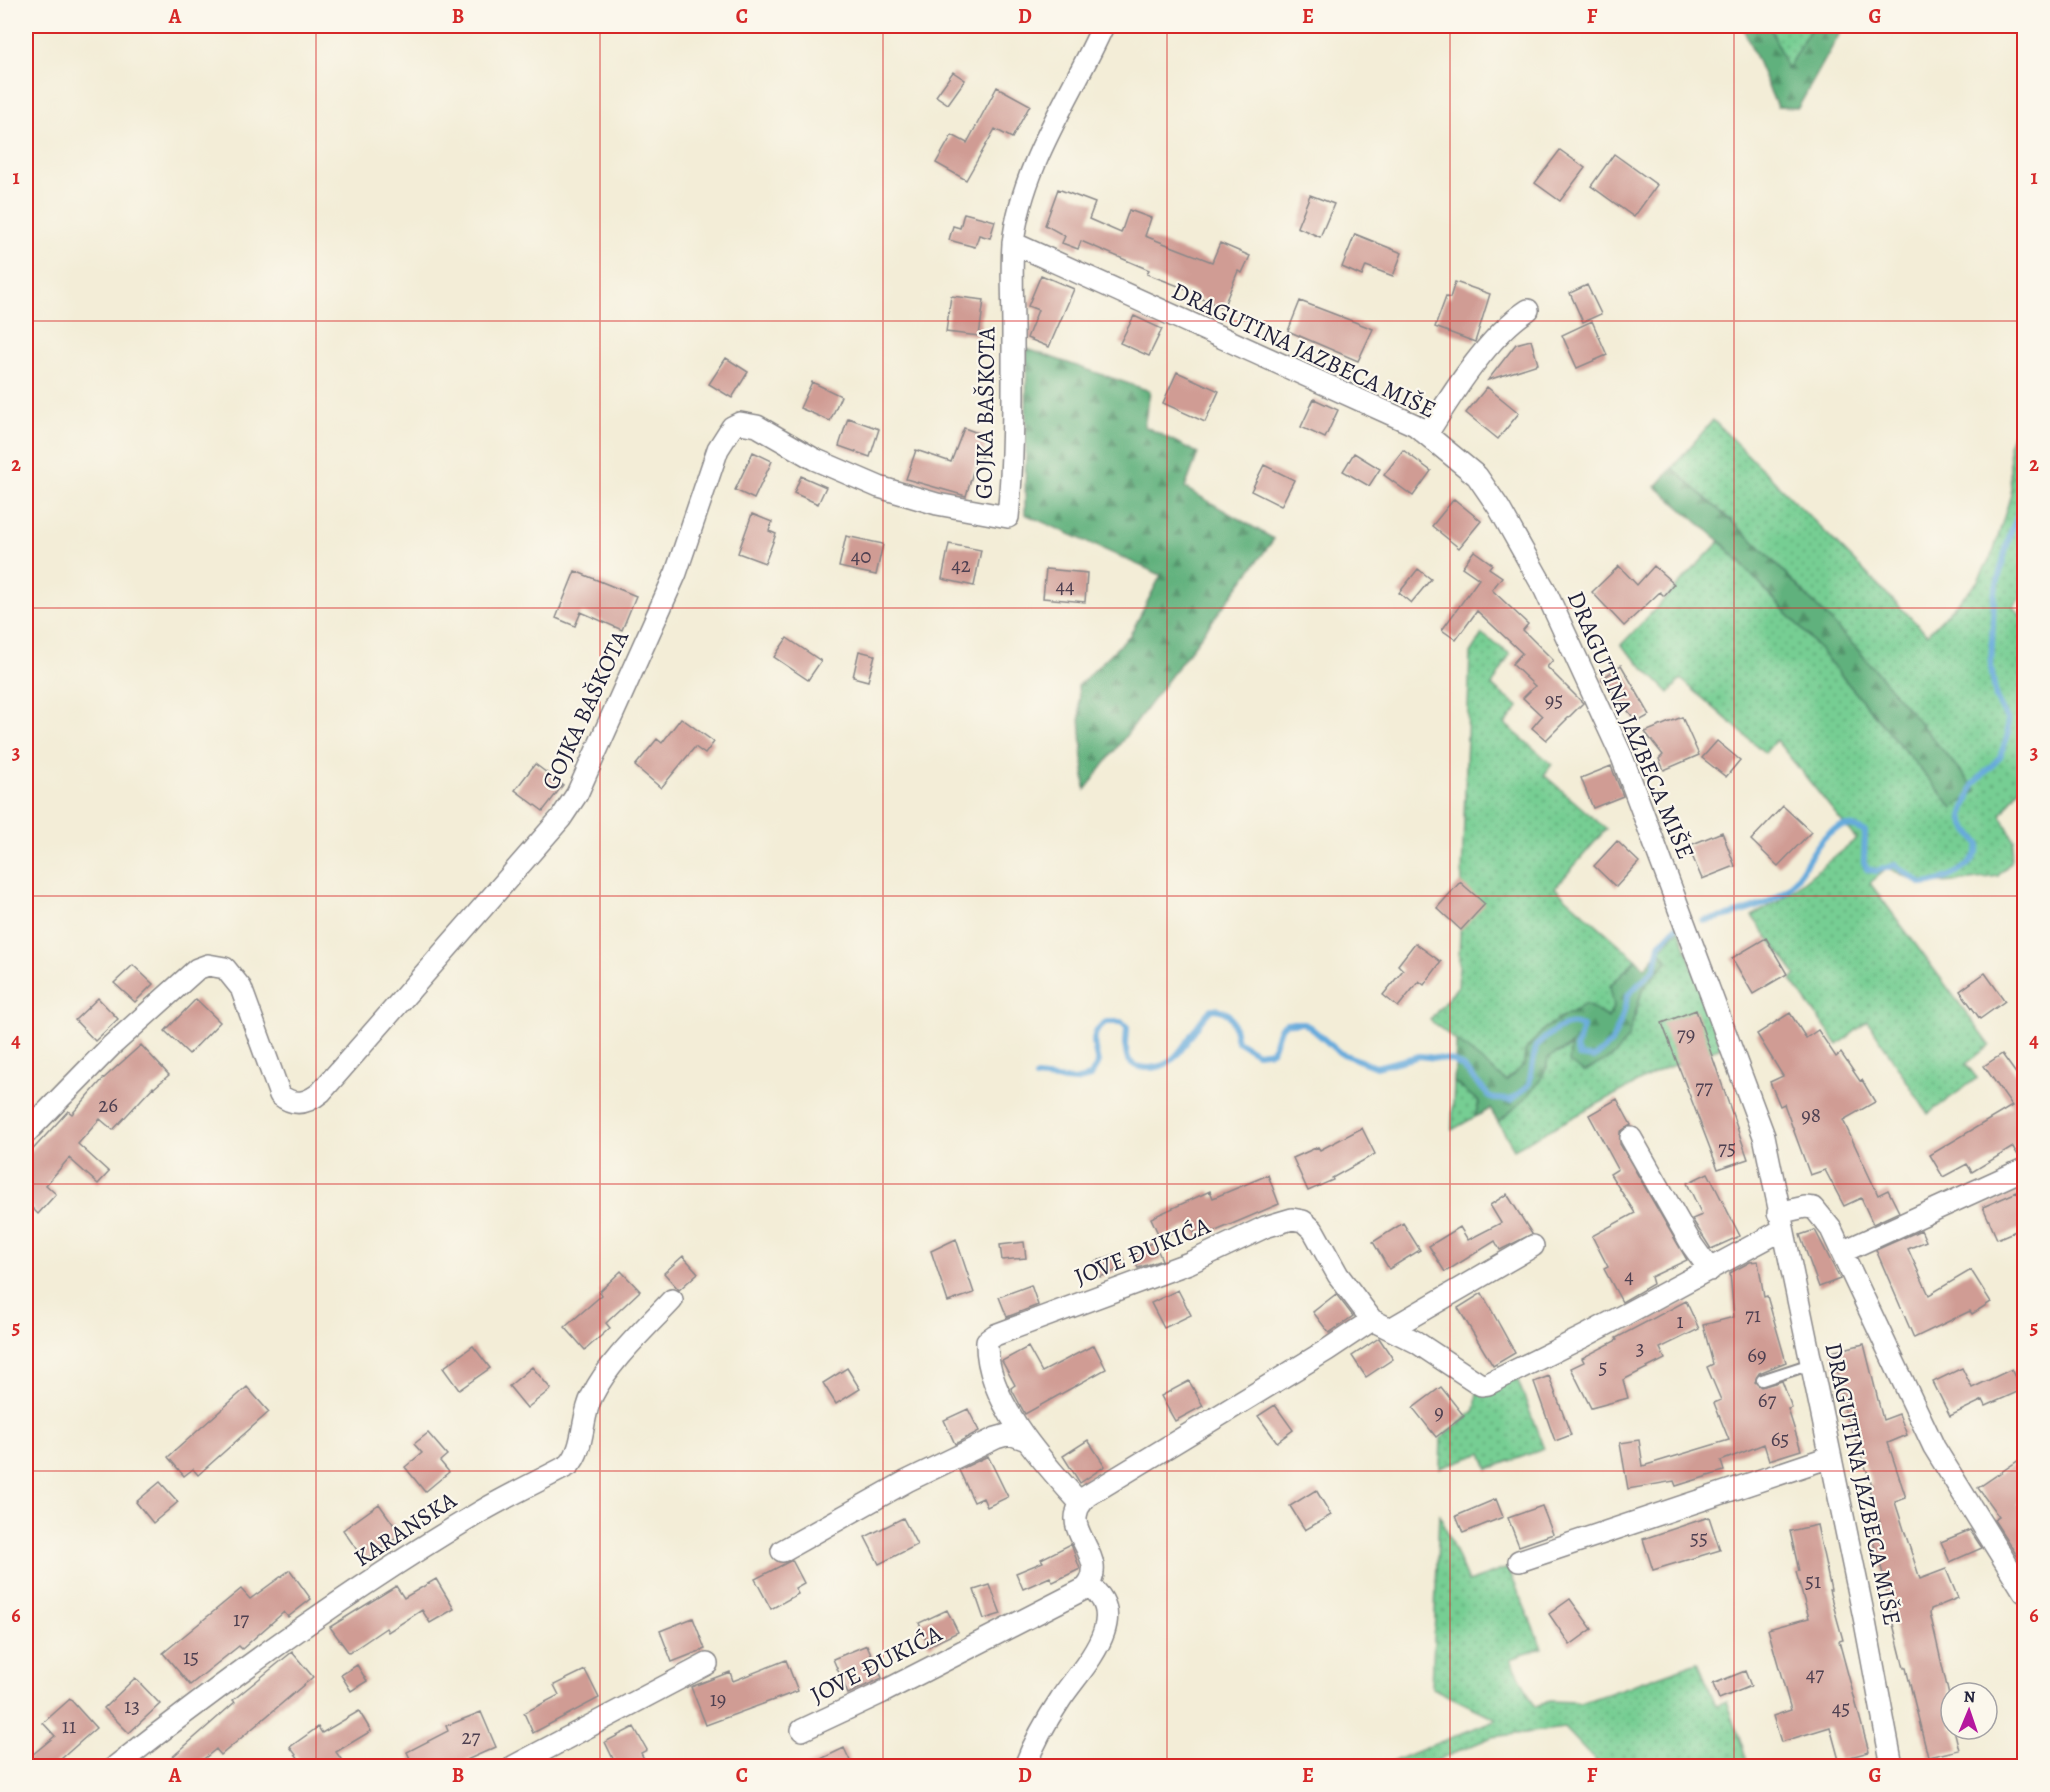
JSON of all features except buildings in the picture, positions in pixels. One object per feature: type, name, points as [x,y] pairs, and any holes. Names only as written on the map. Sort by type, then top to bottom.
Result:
[{"type":"street","points":[[1013,243],[1022,204],[1046,136],[1103,26]]},
{"type":"street","name":"DRAGUTINA JAZBECA MIŠE","points":[[1013,243],[1415,425],[1477,476],[1499,508],[1545,590],[1622,757],[1764,1136],[1780,1222],[1800,1301],[1892,1767]]},
{"type":"street","name":"GOJKA BAŠKOTA","points":[[26,1133],[111,1046],[197,969],[208,965],[225,968],[241,988],[280,1095],[288,1101],[303,1103],[321,1092],[561,818],[577,794],[676,573],[718,449],[732,427],[740,423],[757,426],[814,459],[879,487],[937,504],[1008,517],[1013,404],[1013,243]]},
{"type":"street","points":[[1427,434],[1444,406],[1508,323],[1528,310]]},
{"type":"street","points":[[1631,1138],[1710,1270]]},
{"type":"street","points":[[1842,1252],[2025,1169]]},
{"type":"street","name":"DRAGUTINA JAZBECA MIŠE","points":[[1780,1222],[1805,1207],[1818,1211],[1831,1229],[1934,1447],[2025,1592]]},
{"type":"street","name":"JOVE ĐUKIĆA","points":[[1081,1504],[1024,1439],[998,1391],[987,1350],[987,1341],[995,1335],[1189,1263],[1281,1221],[1302,1221],[1313,1230],[1338,1275],[1372,1320]]},
{"type":"street","points":[[1025,1767],[1039,1736],[1060,1700],[1100,1642],[1106,1626],[1106,1610],[1102,1600],[1088,1585],[1093,1574],[1092,1564],[1075,1520],[1086,1496],[1327,1350],[1372,1320],[1392,1328],[1474,1382],[1488,1384],[1710,1270],[1780,1222]]},
{"type":"street","points":[[1392,1328],[1533,1246]]},
{"type":"street","name":"KARANSKA","points":[[116,1767],[257,1661],[417,1550],[483,1510],[569,1465],[578,1452],[584,1415],[592,1396],[624,1352],[672,1300]]},
{"type":"street","points":[[782,1551],[907,1481],[996,1438],[1010,1434],[1024,1439]]},
{"type":"street","points":[[1519,1561],[1830,1456]]},
{"type":"street","name":"JOVE ĐUKIĆA","points":[[802,1730],[881,1693],[1088,1585]]},
{"type":"street","points":[[514,1767],[707,1664]]},
{"type":"lane","points":[[1762,1380],[1811,1364]]},
{"type":"green space","points":[[1742,26],[1770,26],[1787,69],[1812,26],[1844,26],[1798,108],[1777,107]]},
{"type":"green space","points":[[1770,26],[1812,26],[1787,70]]},
{"type":"green space","points":[[1027,349],[1150,391],[1144,426],[1198,453],[1185,488],[1274,539],[1085,790],[1078,686],[1130,635],[1161,575],[1025,514]]},
{"type":"green space","points":[[2024,405],[2024,593],[2013,607],[2024,619],[2024,781],[2001,815],[2014,840],[2010,863],[1998,876],[1922,884],[1888,868],[1870,883],[1990,1045],[1966,1064],[1977,1078],[1928,1114],[1868,1021],[1838,1045],[1791,980],[1796,975],[1752,916],[1781,900],[1856,839],[1776,740],[1765,753],[1681,679],[1669,693],[1621,645],[1720,541],[1807,635],[1953,808],[1976,791],[1859,651],[1758,545],[1672,468],[1713,420],[1927,634],[1977,582],[1994,550],[2011,494],[2009,443]]},
{"type":"green space","points":[[1672,468],[1758,545],[1859,651],[1977,791],[1953,808],[1807,635],[1720,541],[1656,487]]},
{"type":"green space","points":[[1482,634],[1510,654],[1492,686],[1519,707],[1505,724],[1552,764],[1544,775],[1606,829],[1555,888],[1636,959],[1610,986],[1614,1006],[1608,1018],[1585,1004],[1545,1028],[1525,1051],[1524,1065],[1506,1081],[1430,1020],[1458,986],[1470,653]]},
{"type":"green space","points":[[1679,929],[1721,1047],[1661,1070],[1514,1149],[1498,1122],[1547,1068],[1547,1058],[1635,1017],[1642,990],[1667,961],[1660,950]]},
{"type":"green space","points":[[1660,950],[1667,961],[1642,990],[1628,1038],[1615,1055],[1584,1072],[1569,1062],[1571,1045],[1548,1058],[1546,1068],[1536,1086],[1522,1102],[1498,1122],[1490,1109],[1475,1117],[1479,1102],[1454,1082],[1456,1040],[1506,1081],[1524,1065],[1525,1051],[1545,1028],[1585,1004],[1608,1018],[1614,1006],[1610,986],[1636,959],[1645,968]]},
{"type":"green space","points":[[1454,1082],[1479,1102],[1475,1117],[1452,1130]]},
{"type":"green space","points":[[1517,1378],[1544,1449],[1488,1469],[1482,1453],[1440,1468],[1441,1438],[1475,1410],[1477,1392]]},
{"type":"green space","points":[[1439,1513],[1468,1582],[1508,1568],[1542,1648],[1511,1659],[1535,1707],[1549,1701],[1578,1704],[1698,1662],[1716,1705],[1727,1701],[1749,1766],[1600,1766],[1564,1728],[1492,1737],[1424,1766],[1381,1766],[1497,1719],[1432,1688]]},
{"type":"waterway","points":[[1703,921],[1754,908],[1782,894],[1791,886],[1826,836],[1837,828],[1850,826],[1865,832],[1864,862],[1867,869],[1876,871],[1895,865],[1922,884],[1948,877],[1972,860],[1979,844],[1964,824],[1962,816],[1973,785],[2000,757],[2008,735],[2007,719],[1996,698],[1991,667],[1994,595],[2010,534],[2024,500]]},
{"type":"waterway","points":[[1036,1077],[1075,1081],[1090,1077],[1098,1063],[1094,1045],[1095,1035],[1106,1022],[1121,1022],[1127,1027],[1127,1057],[1134,1065],[1154,1068],[1165,1064],[1182,1049],[1212,1009],[1228,1014],[1233,1023],[1237,1041],[1257,1053],[1272,1051],[1280,1028],[1286,1023],[1303,1023],[1340,1053],[1376,1067],[1420,1056],[1451,1060],[1463,1067],[1489,1096],[1495,1099],[1511,1100],[1529,1085],[1536,1046],[1558,1029],[1570,1025],[1583,1027],[1576,1049],[1579,1056],[1594,1058],[1611,1043],[1622,1018],[1628,995],[1655,968],[1660,944],[1676,927]]}]
